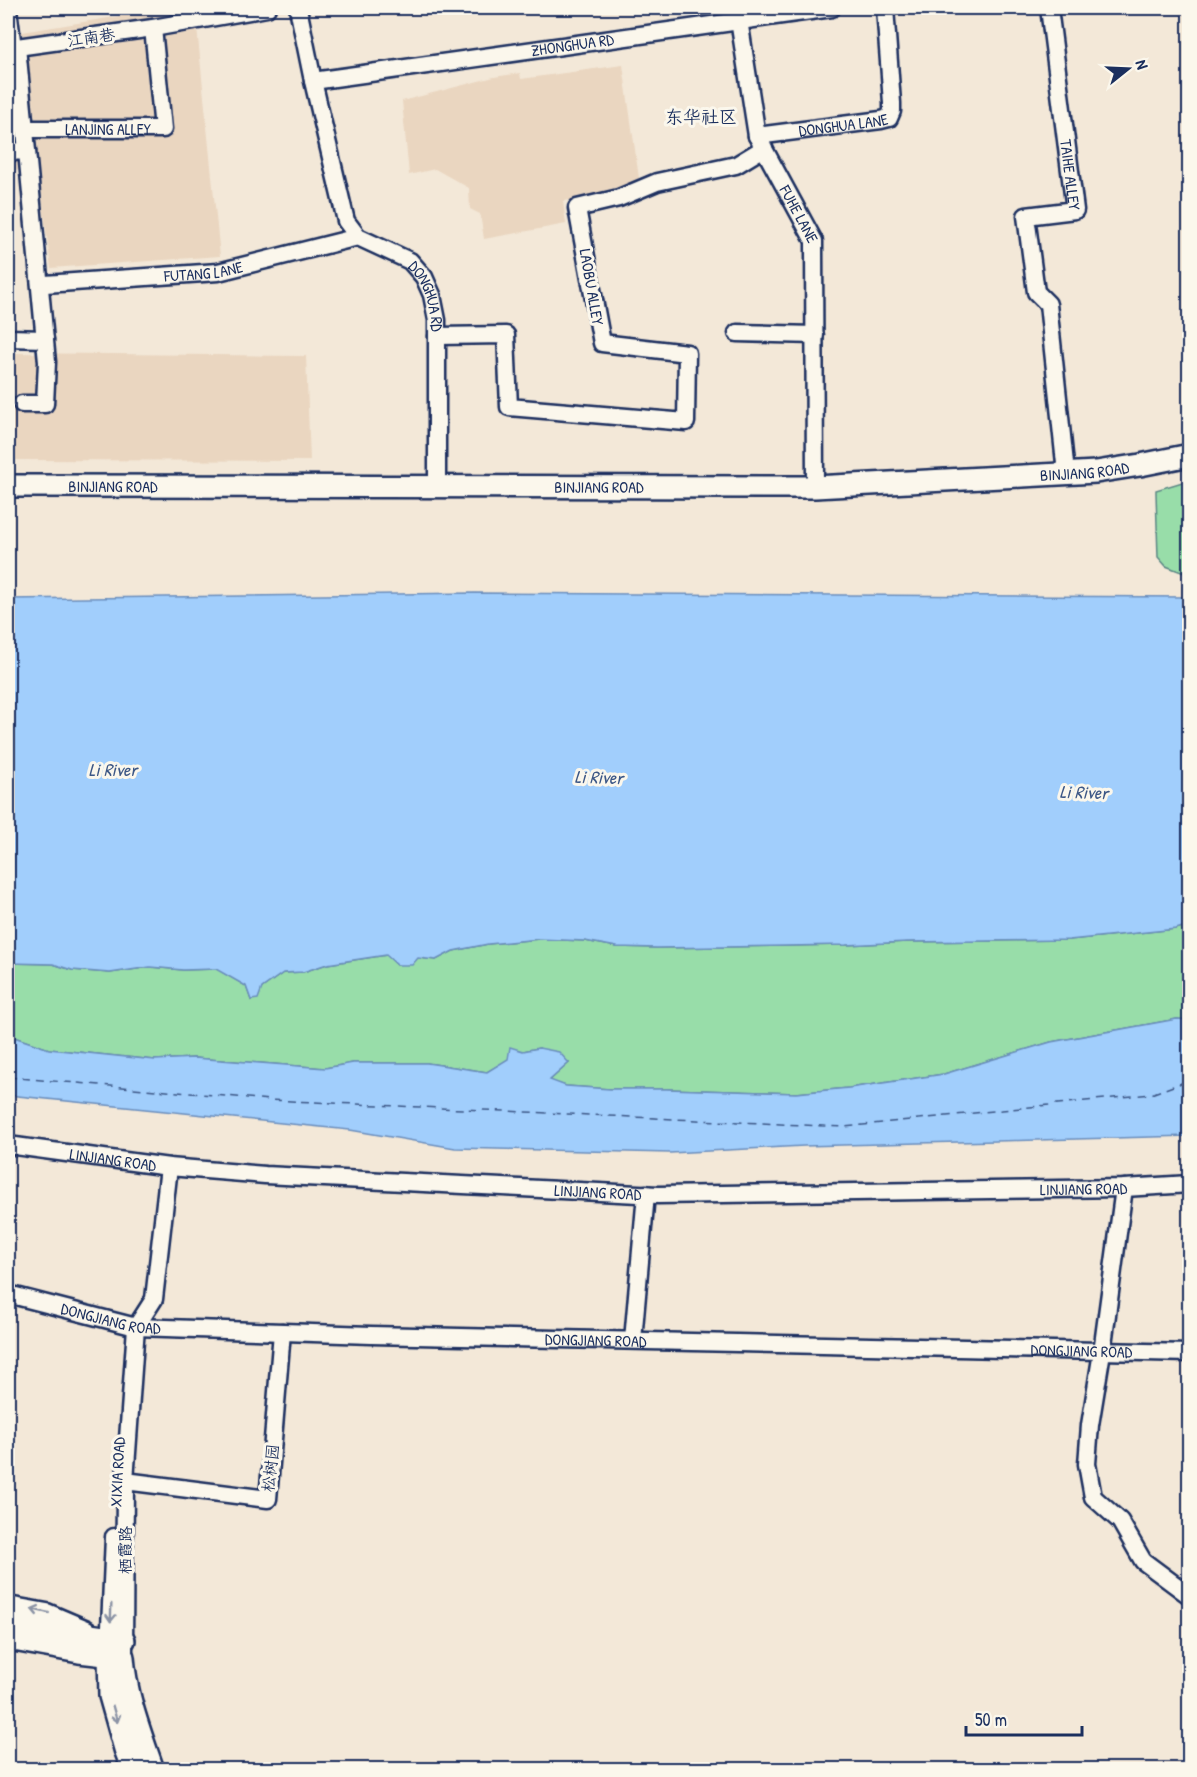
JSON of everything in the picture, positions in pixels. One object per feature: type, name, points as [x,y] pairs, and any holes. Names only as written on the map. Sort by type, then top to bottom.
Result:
[{"type":"main road","name":"BINJIANG ROAD","points":[[8,486],[815,487],[1119,469],[1190,455]]},
{"type":"main road","points":[[8,1623],[116,1648]]},
{"type":"main road","points":[[8,1639],[116,1648]]},
{"type":"main road","points":[[116,1648],[110,1696],[133,1770]]},
{"type":"main road","name":"栖霞路","points":[[116,1648],[132,1710],[153,1770]]},
{"type":"street","name":"江南巷","points":[[12,48],[153,28],[267,8]]},
{"type":"street","points":[[298,8],[346,221],[358,237]]},
{"type":"street","name":"ZHONGHUA RD","points":[[313,81],[832,8]]},
{"type":"street","name":"DONGHUA LANE","points":[[761,142],[889,118],[892,103],[885,8]]},
{"type":"street","name":"TAIHE ALLEY","points":[[1049,8],[1075,210],[1026,216],[1036,292],[1048,304],[1066,473]]},
{"type":"street","points":[[8,9],[12,48],[26,129],[47,362],[45,404],[22,404]]},
{"type":"street","name":"FUHE LANE","points":[[740,20],[761,142],[814,241],[815,487]]},
{"type":"street","name":"LANJING ALLEY","points":[[26,129],[163,129],[153,28]]},
{"type":"street","name":"LAOBU ALLEY","points":[[437,336],[506,335],[509,407],[686,422],[687,353],[602,343],[577,208],[619,198],[657,182],[735,165],[761,142]]},
{"type":"street","points":[[8,152],[27,152]]},
{"type":"street","name":"FUTANG LANE","points":[[45,285],[218,272],[358,237]]},
{"type":"street","name":"DONGHUA RD","points":[[358,237],[410,261],[424,277],[432,296],[437,320],[437,486]]},
{"type":"street","points":[[736,333],[815,335]]},
{"type":"street","points":[[8,338],[45,339]]},
{"type":"street","name":"LINJIANG ROAD","points":[[8,1145],[168,1167],[265,1175],[646,1194],[1124,1188],[1190,1184]]},
{"type":"street","points":[[131,1325],[154,1299],[168,1167]]},
{"type":"street","points":[[1124,1188],[1090,1425],[1087,1464],[1093,1497],[1120,1521],[1143,1561],[1190,1596]]},
{"type":"street","points":[[633,1340],[646,1194]]},
{"type":"street","name":"DONGJIANG ROAD","points":[[8,1294],[131,1325],[282,1332],[1190,1353]]},
{"type":"street","name":"栖霞路","points":[[116,1648],[131,1325]]},
{"type":"street","name":"XIXIA ROAD","points":[[116,1648],[131,1325]]},
{"type":"street","name":"松树园","points":[[125,1482],[268,1499],[282,1332]]},
{"type":"street","points":[[8,1605],[47,1612],[116,1648]]},
{"type":"shaded area","points":[[170,8],[195,8],[220,256],[51,268],[38,171],[8,170],[8,22],[10,34]]},
{"type":"shaded area","points":[[623,65],[639,178],[617,194],[563,201],[566,224],[484,239],[480,214],[470,209],[469,188],[435,169],[409,175],[402,101],[494,77],[520,73],[521,79]]},
{"type":"shaded area","points":[[8,353],[306,356],[310,461],[8,460]]},
{"type":"green space","points":[[1190,480],[1189,575],[1166,566],[1158,557],[1156,490]]},
{"type":"green space","points":[[1189,925],[1189,1020],[1177,1019],[1051,1042],[944,1074],[796,1093],[566,1086],[549,1081],[569,1063],[539,1048],[523,1051],[487,1072],[427,1063],[353,1063],[325,1068],[194,1058],[155,1060],[49,1049],[8,1035],[8,963],[53,964],[72,970],[110,973],[150,967],[183,970],[217,969],[246,986],[251,1000],[262,988],[283,973],[303,972],[327,964],[387,955],[397,965],[418,958],[436,960],[453,951],[488,944],[539,939],[585,941],[617,947],[657,948],[846,945],[1069,940],[1176,929]]},
{"type":"water","name":"Li River","points":[[474,593],[1189,597],[1189,925],[1176,929],[1069,940],[846,945],[657,948],[617,947],[585,941],[539,939],[488,944],[453,951],[436,960],[418,958],[412,965],[397,965],[386,955],[327,964],[303,972],[283,973],[262,988],[258,999],[251,1000],[246,986],[216,969],[183,970],[150,967],[110,973],[72,970],[53,964],[8,963],[8,599]]},
{"type":"water","points":[[1177,1019],[1189,1020],[1189,1136],[804,1146],[670,1153],[455,1148],[350,1130],[8,1095],[8,1035],[49,1049],[155,1060],[194,1058],[325,1068],[353,1063],[427,1063],[487,1072],[508,1059],[510,1047],[523,1051],[539,1048],[559,1052],[569,1063],[550,1080],[566,1086],[796,1093],[944,1074],[1051,1042]]},
{"type":"ferry route","points":[[8,1077],[270,1100],[845,1127],[1151,1094],[1190,1080]]},
{"type":"district","name":"东华社区","points":[[701,116]]}]
